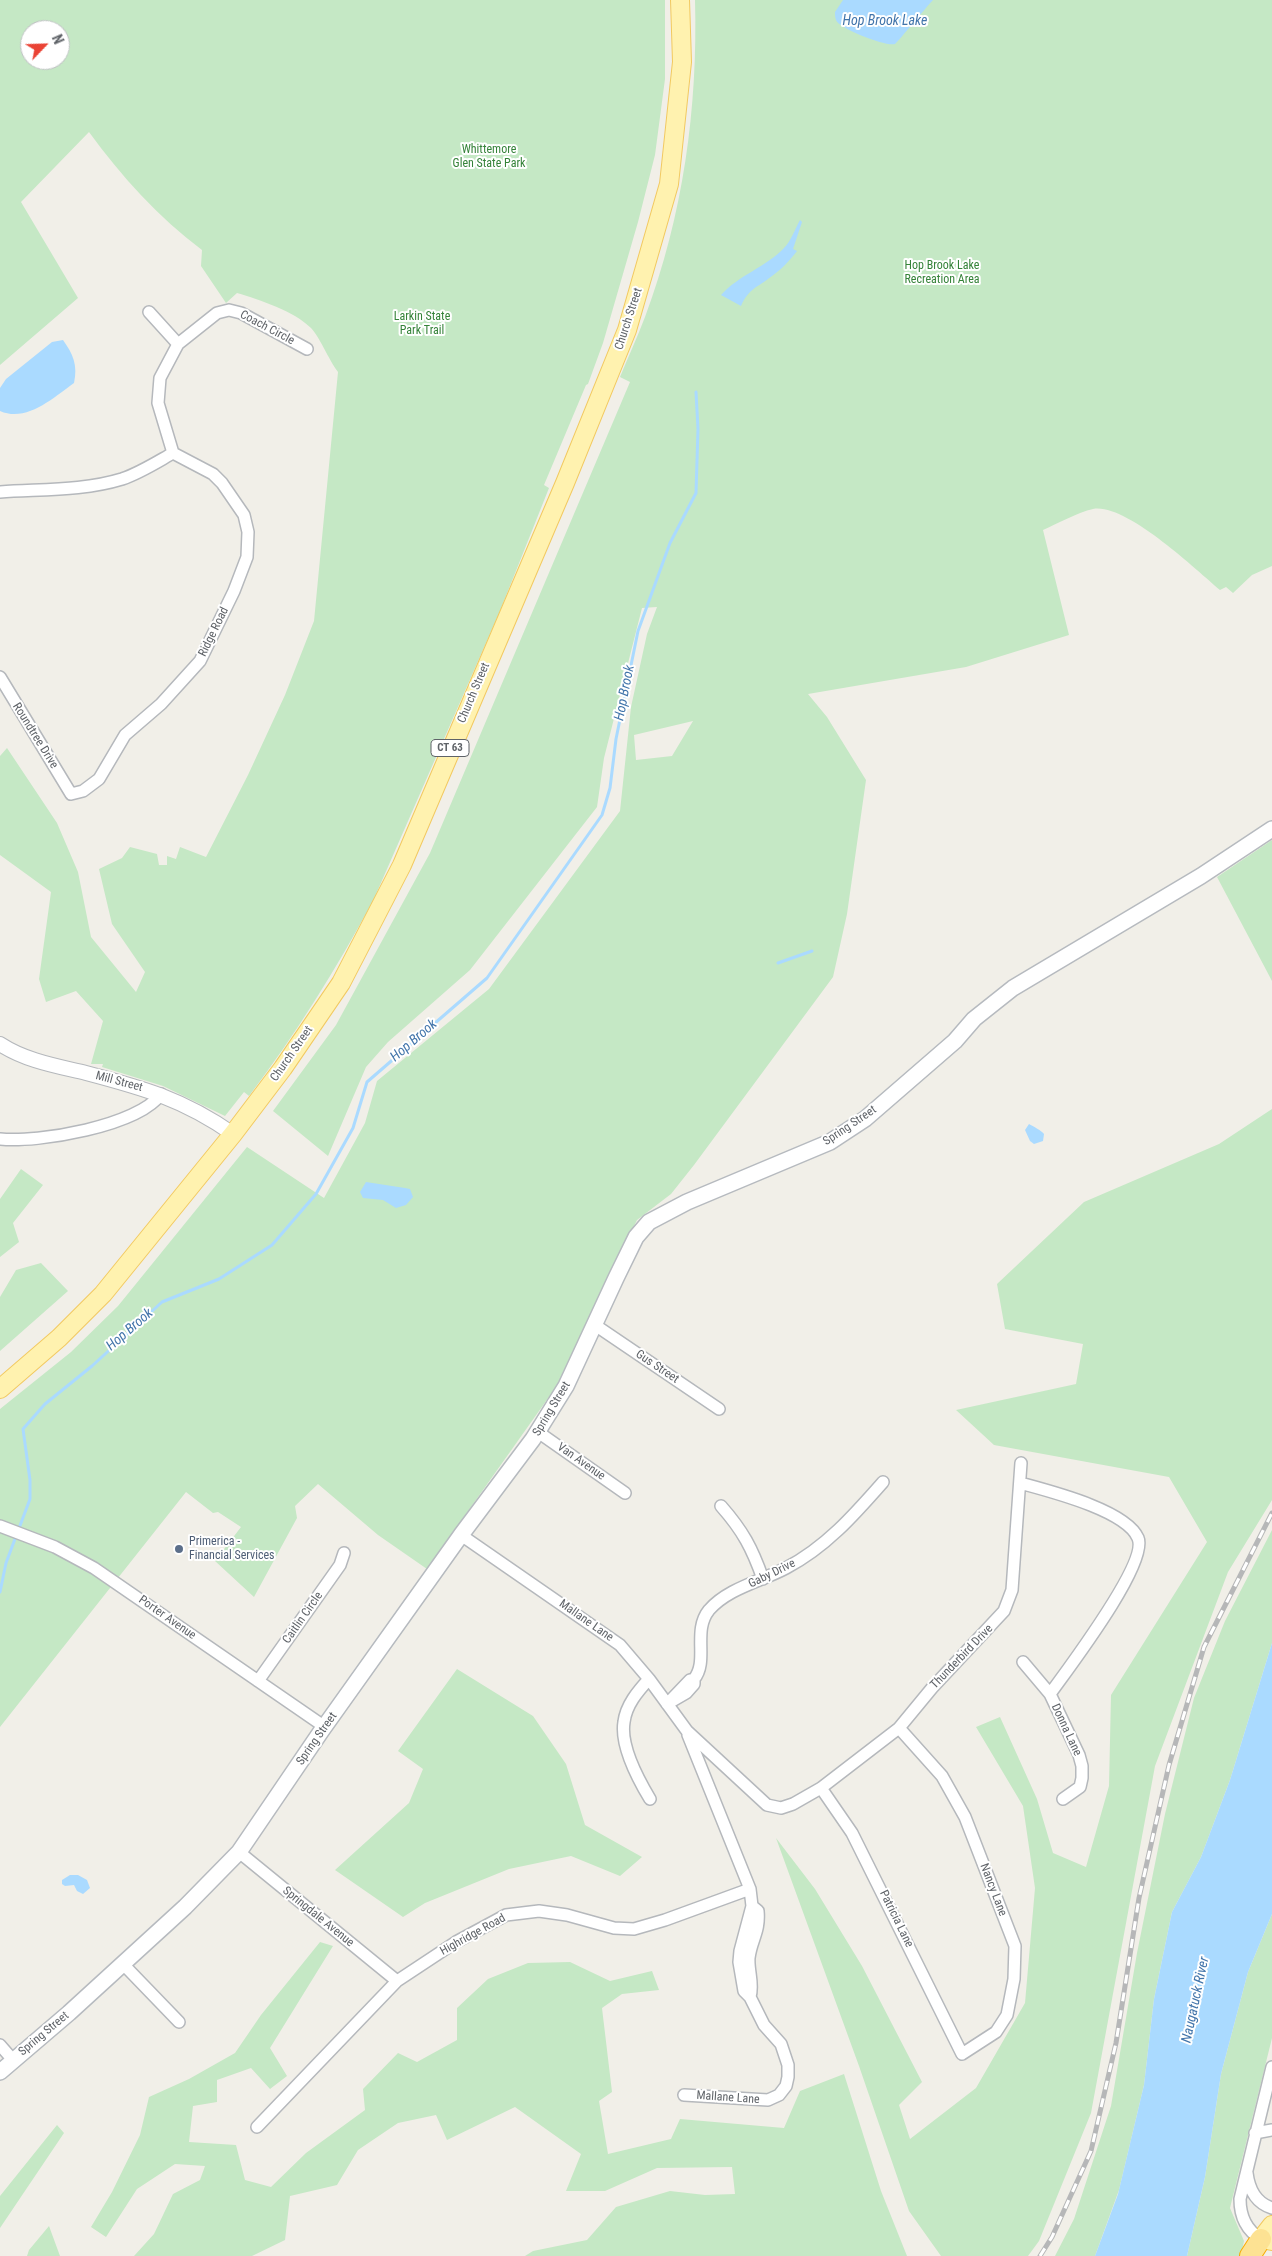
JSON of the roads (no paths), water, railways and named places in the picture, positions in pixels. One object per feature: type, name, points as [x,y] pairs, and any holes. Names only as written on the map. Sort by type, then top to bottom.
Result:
[{"type":"highway","points":[[1250,2256],[1268,2235]]},
{"type":"main road","name":"Church Street","points":[[0,1389],[60,1338],[104,1294],[233,1134],[283,1068],[341,983],[402,865],[565,483],[627,330],[669,184],[682,62],[680,0]]},
{"type":"main road","name":"Spring Street","points":[[0,2072],[185,1907],[239,1852],[461,1535],[538,1432],[566,1386],[632,1245],[649,1222],[687,1202],[830,1142],[866,1119],[955,1041],[974,1019],[1013,988],[1201,876],[1272,829]]},
{"type":"street","name":"Coach Circle","points":[[173,453],[161,416],[158,390],[160,378],[178,344],[213,316],[230,310],[254,319],[307,349]]},
{"type":"street","points":[[149,312],[178,344]]},
{"type":"street","points":[[0,492],[80,488],[107,482],[138,472],[173,453]]},
{"type":"street","name":"Ridge Road","points":[[71,794],[83,791],[99,779],[125,735],[161,704],[200,660],[234,591],[247,557],[248,532],[244,515],[227,491],[213,474],[173,453]]},
{"type":"street","name":"Roundtree Drive","points":[[0,677],[71,794]]},
{"type":"street","name":"Mill Street","points":[[0,1044],[20,1055],[45,1063],[161,1094],[191,1108],[233,1134]]},
{"type":"street","points":[[0,1139],[72,1133],[109,1124],[148,1108],[161,1094]]},
{"type":"street","name":"Gus Street","points":[[595,1324],[719,1409]]},
{"type":"street","name":"Van Avenue","points":[[538,1432],[625,1493]]},
{"type":"street","name":"Thunderbird Drive","points":[[821,1788],[898,1728],[932,1688],[1004,1611],[1012,1590],[1021,1463]]},
{"type":"street","name":"Gaby Drive","points":[[667,1704],[686,1693],[694,1684],[694,1679],[700,1669],[701,1628],[709,1610],[726,1596],[786,1569],[826,1542],[853,1517],[883,1482]]},
{"type":"street","points":[[1020,1483],[1060,1494],[1104,1510],[1130,1527],[1139,1539],[1139,1554],[1114,1604],[1050,1694]]},
{"type":"street","points":[[721,1506],[744,1534],[763,1579]]},
{"type":"street","name":"Porter Avenue","points":[[0,1526],[37,1540],[94,1568],[325,1727]]},
{"type":"street","name":"Mallane Lane","points":[[461,1535],[620,1645],[649,1679],[687,1731],[767,1805],[781,1808],[793,1804],[821,1788]]},
{"type":"street","name":"Caitlin Circle","points":[[258,1681],[340,1565],[344,1553]]},
{"type":"street","name":"Donna Lane","points":[[1023,1662],[1050,1694],[1082,1766],[1080,1787],[1063,1799]]},
{"type":"street","points":[[649,1679],[633,1698],[624,1722],[627,1747],[650,1799]]},
{"type":"street","name":"Nancy Lane","points":[[898,1728],[942,1776],[965,1817],[1014,1946],[1014,1979],[1007,2015],[996,2032],[962,2054]]},
{"type":"street","name":"Mallane Lane","points":[[684,2095],[768,2100],[780,2095],[788,2078],[788,2065],[781,2044],[764,2025],[750,1998],[744,1991],[739,1962],[740,1951],[752,1906],[750,1889],[687,1731]]},
{"type":"street","name":"Patricia Lane","points":[[821,1788],[852,1833],[962,2054]]},
{"type":"street","name":"Springdale Avenue","points":[[239,1852],[397,1981]]},
{"type":"street","name":"Highridge Road","points":[[257,2127],[397,1981],[456,1942],[506,1915],[539,1911],[614,1928],[634,1929],[665,1920],[750,1889]]},
{"type":"street","points":[[123,1964],[179,2022]]},
{"type":"street","points":[[0,2045],[14,2060]]},
{"type":"street","points":[[1268,2235],[1249,2230],[1240,2208],[1240,2194],[1272,2067]]},
{"type":"street","points":[[1255,2133],[1272,2130]]},
{"type":"street","points":[[1247,2165],[1249,2184],[1253,2193],[1264,2205],[1272,2208]]},
{"type":"water","name":"Hop Brook Lake","points":[[843,0],[933,0],[897,42],[890,44],[864,36],[839,24],[836,20],[835,12]]},
{"type":"water","points":[[800,220],[802,222],[793,249],[797,251],[782,268],[750,292],[741,306],[721,295],[736,282],[777,255],[791,238]]},
{"type":"water","points":[[63,340],[74,360],[74,383],[40,407],[30,411],[10,414],[0,411],[0,388],[6,379],[52,342]]},
{"type":"water","points":[[1029,1124],[1044,1134],[1043,1141],[1034,1144],[1030,1141],[1025,1130]]},
{"type":"water","points":[[366,1182],[410,1189],[413,1197],[406,1205],[396,1208],[383,1200],[363,1198],[360,1192]]},
{"type":"water","name":"Naugatuck River","points":[[1272,1643],[1272,1914],[1248,1972],[1221,2074],[1205,2177],[1187,2256],[1095,2256],[1118,2194],[1144,2085],[1154,1999],[1172,1912],[1201,1857],[1230,1780]]},
{"type":"water","points":[[70,1875],[78,1875],[87,1880],[90,1888],[83,1894],[77,1891],[74,1885],[65,1886],[62,1884],[62,1880]]},
{"type":"waterway","name":"Hop Brook","points":[[0,1592],[6,1563],[30,1499],[30,1480],[23,1429],[45,1404],[92,1366],[162,1302],[219,1279],[272,1245],[316,1194],[353,1128],[367,1082],[487,978],[602,815],[610,788],[616,739],[638,631],[670,543],[696,493],[698,429],[696,392]]},
{"type":"waterway","points":[[778,963],[812,951]]},
{"type":"railway","points":[[1040,2256],[1052,2237],[1091,2151],[1116,2043],[1139,1898],[1169,1765],[1204,1647],[1272,1513]]},
{"type":"place","name":"Primerica - Financial Services","points":[[179,1549]]},
{"type":"park label","name":"Whittemore Glen State Park","points":[[489,157]]},
{"type":"park label","name":"Hop Brook Lake Recreation Area","points":[[942,273]]},
{"type":"park label","name":"Larkin State Park Trail","points":[[422,324]]}]
